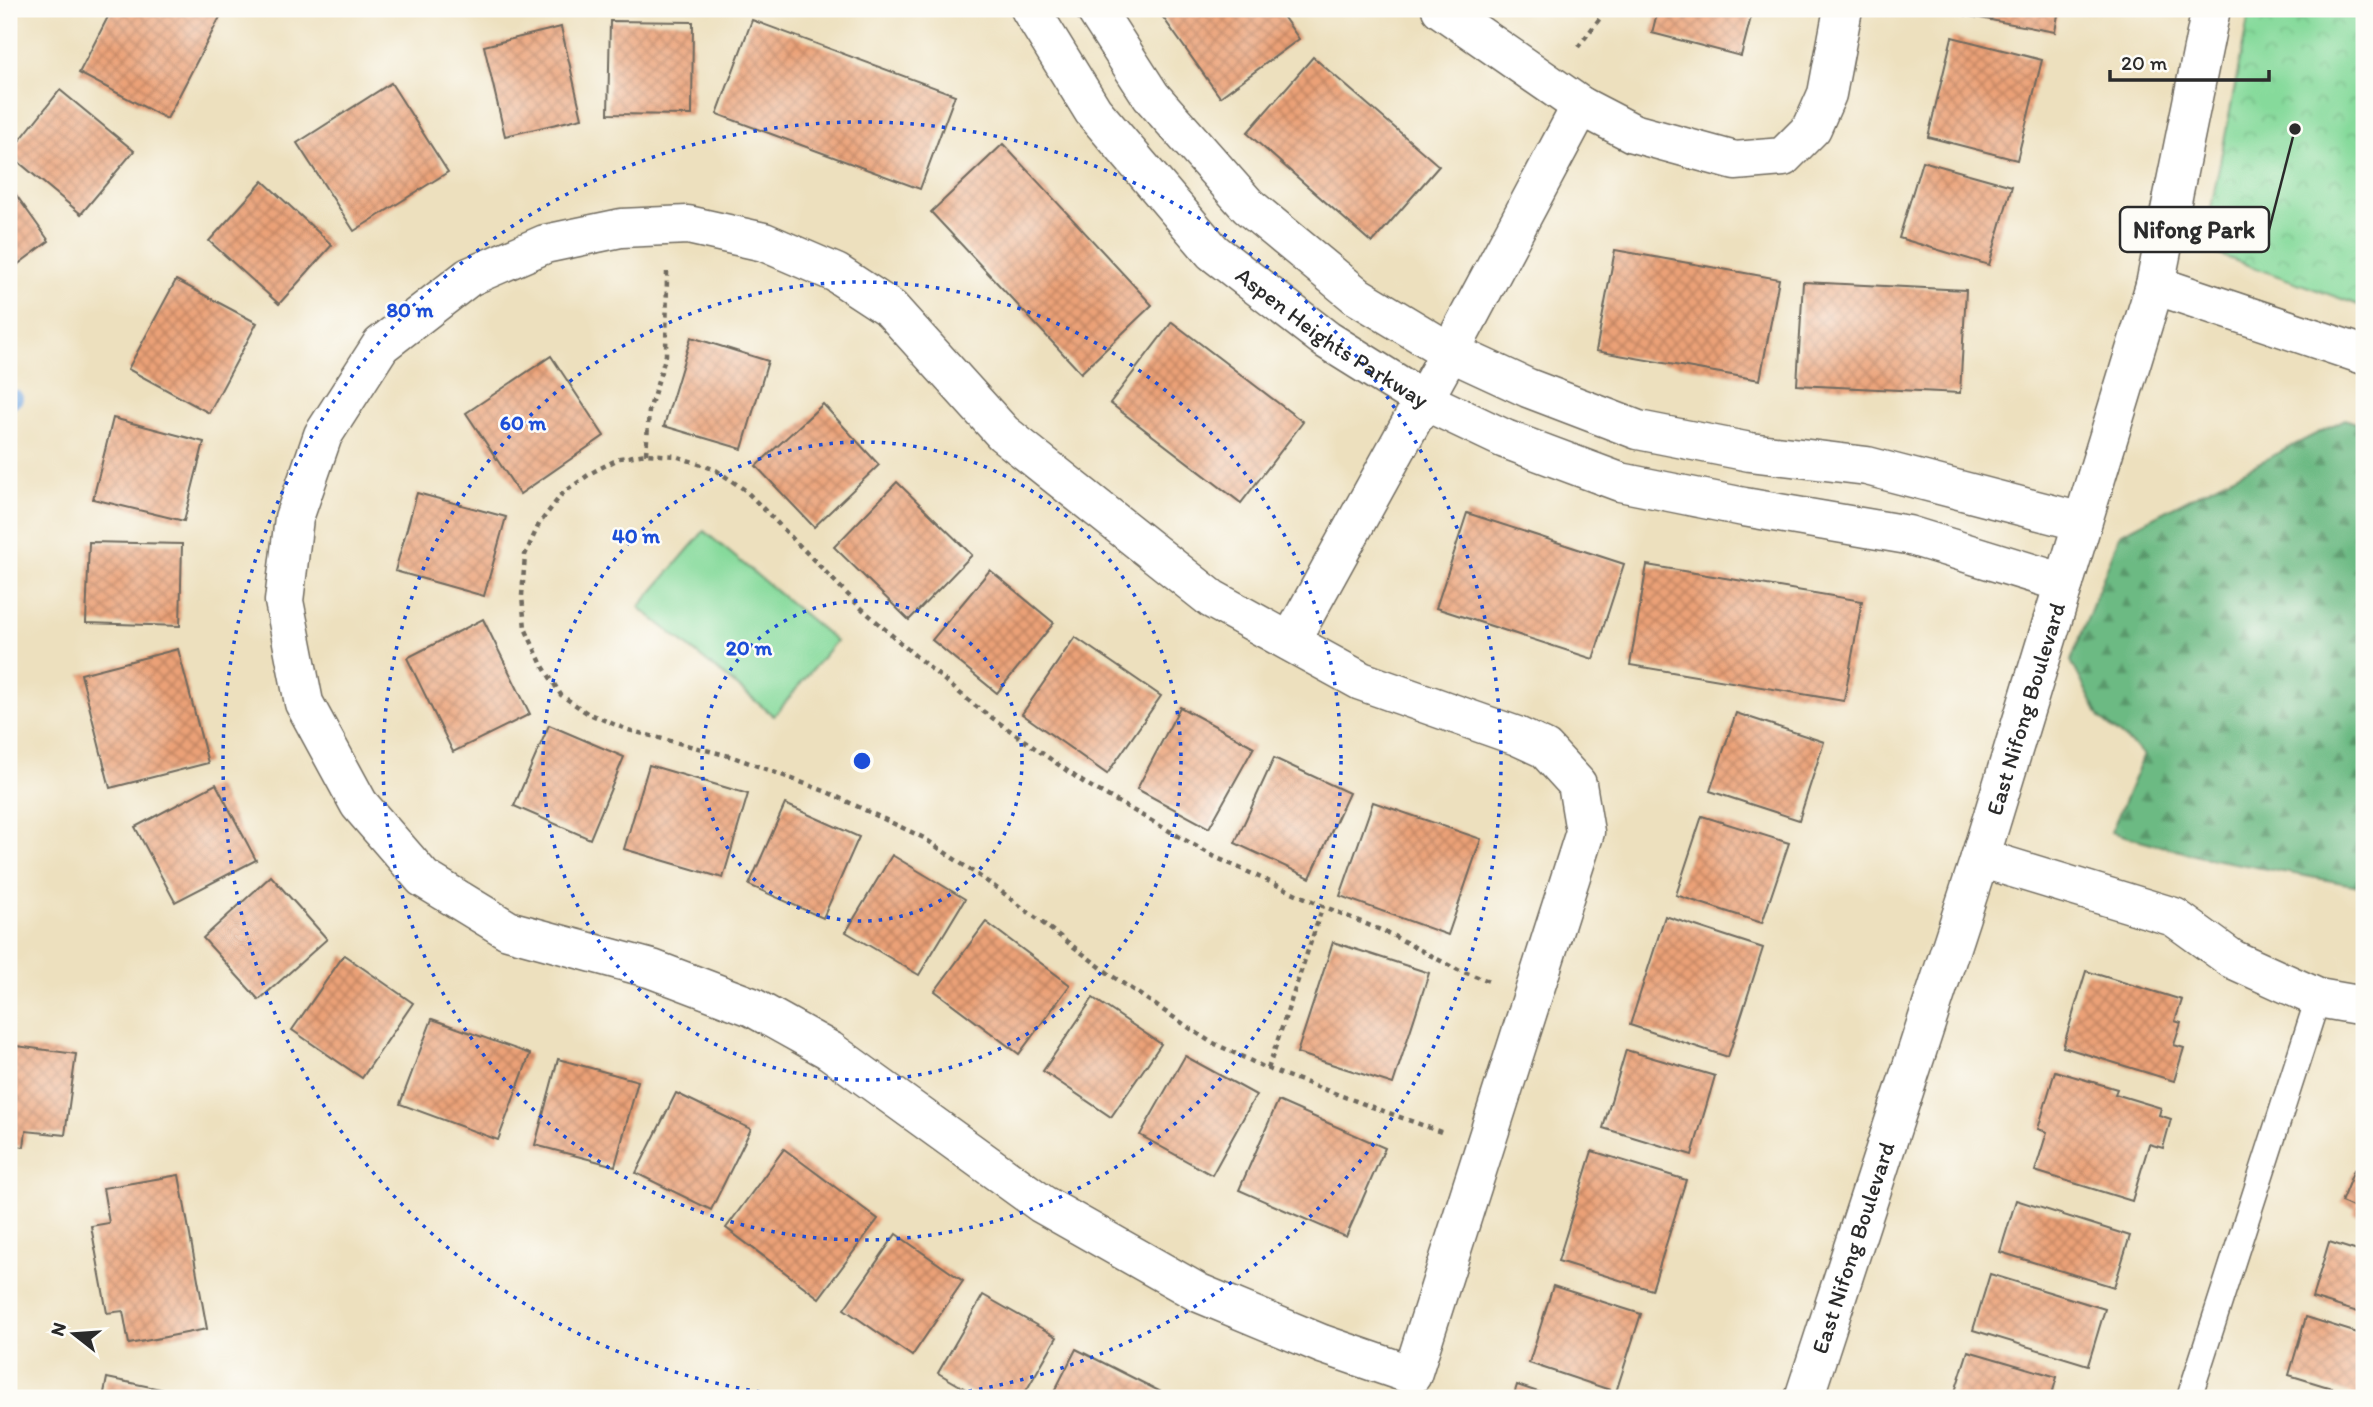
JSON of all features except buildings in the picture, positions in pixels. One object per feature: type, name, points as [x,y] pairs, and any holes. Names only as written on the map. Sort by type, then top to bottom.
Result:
[{"type":"street","name":"Aspen Heights Parkway","points":[[1030,9],[1093,111],[1213,252],[1327,340],[1423,400],[1505,439],[1620,482],[1744,507],[1908,535],[2064,583]]},
{"type":"street","name":"Aspen Heights Parkway","points":[[1095,9],[1151,96],[1248,206],[1357,296],[1450,352],[1528,388],[1638,430],[1750,452],[1867,466],[2082,522]]},
{"type":"street","points":[[1441,9],[1581,106],[1633,133],[1735,160],[1783,157],[1812,128],[1827,94],[1843,9]]},
{"type":"street","name":"East Nifong Boulevard","points":[[1804,1398],[1980,858],[2155,285],[2211,9]]},
{"type":"street","points":[[1290,642],[1450,352],[1581,106]]},
{"type":"street","points":[[688,225],[764,242],[836,273],[891,309],[1003,433],[1212,599],[1290,642],[1361,681],[1517,736],[1545,749],[1577,783],[1585,832],[1408,1387],[1322,1344],[1199,1293],[1042,1203],[829,1049],[752,1007],[652,968],[508,930],[423,878],[359,804],[304,703],[284,601],[294,518],[323,435],[381,345],[469,277],[545,244],[621,228],[688,225]]},
{"type":"street","points":[[2155,285],[2364,355]]},
{"type":"street","points":[[1802,516],[1810,460]]},
{"type":"street","points":[[1980,858],[2174,917],[2232,959],[2318,998],[2364,1006]]},
{"type":"lane","points":[[2189,1398],[2318,998]]},
{"type":"path","points":[[646,454],[649,411],[666,355],[668,226]]},
{"type":"path","points":[[1484,1148],[1268,1069],[1198,1034],[1112,976],[998,889],[924,838],[827,792],[733,757],[628,730],[587,713],[561,695],[541,663],[525,628],[522,596],[526,555],[538,524],[562,494],[591,473],[620,458],[646,454],[676,456],[716,470],[745,490],[860,607],[912,653],[974,705],[1083,782],[1215,857],[1390,934],[1458,970],[1532,996]]},
{"type":"path","points":[[1268,1069],[1322,906]]},
{"type":"green space","points":[[2250,9],[2364,9],[2364,307],[2203,249]]},
{"type":"green space","points":[[2345,419],[2364,426],[2364,885],[2202,857],[2111,832],[2144,755],[2100,718],[2071,661],[2120,534]]},
{"type":"green space","points":[[704,531],[836,641],[774,716],[639,607]]},
{"type":"waterway","points":[[9,403],[15,398]]},
{"type":"place","name":"Nifong Park","points":[[2295,129]]}]
